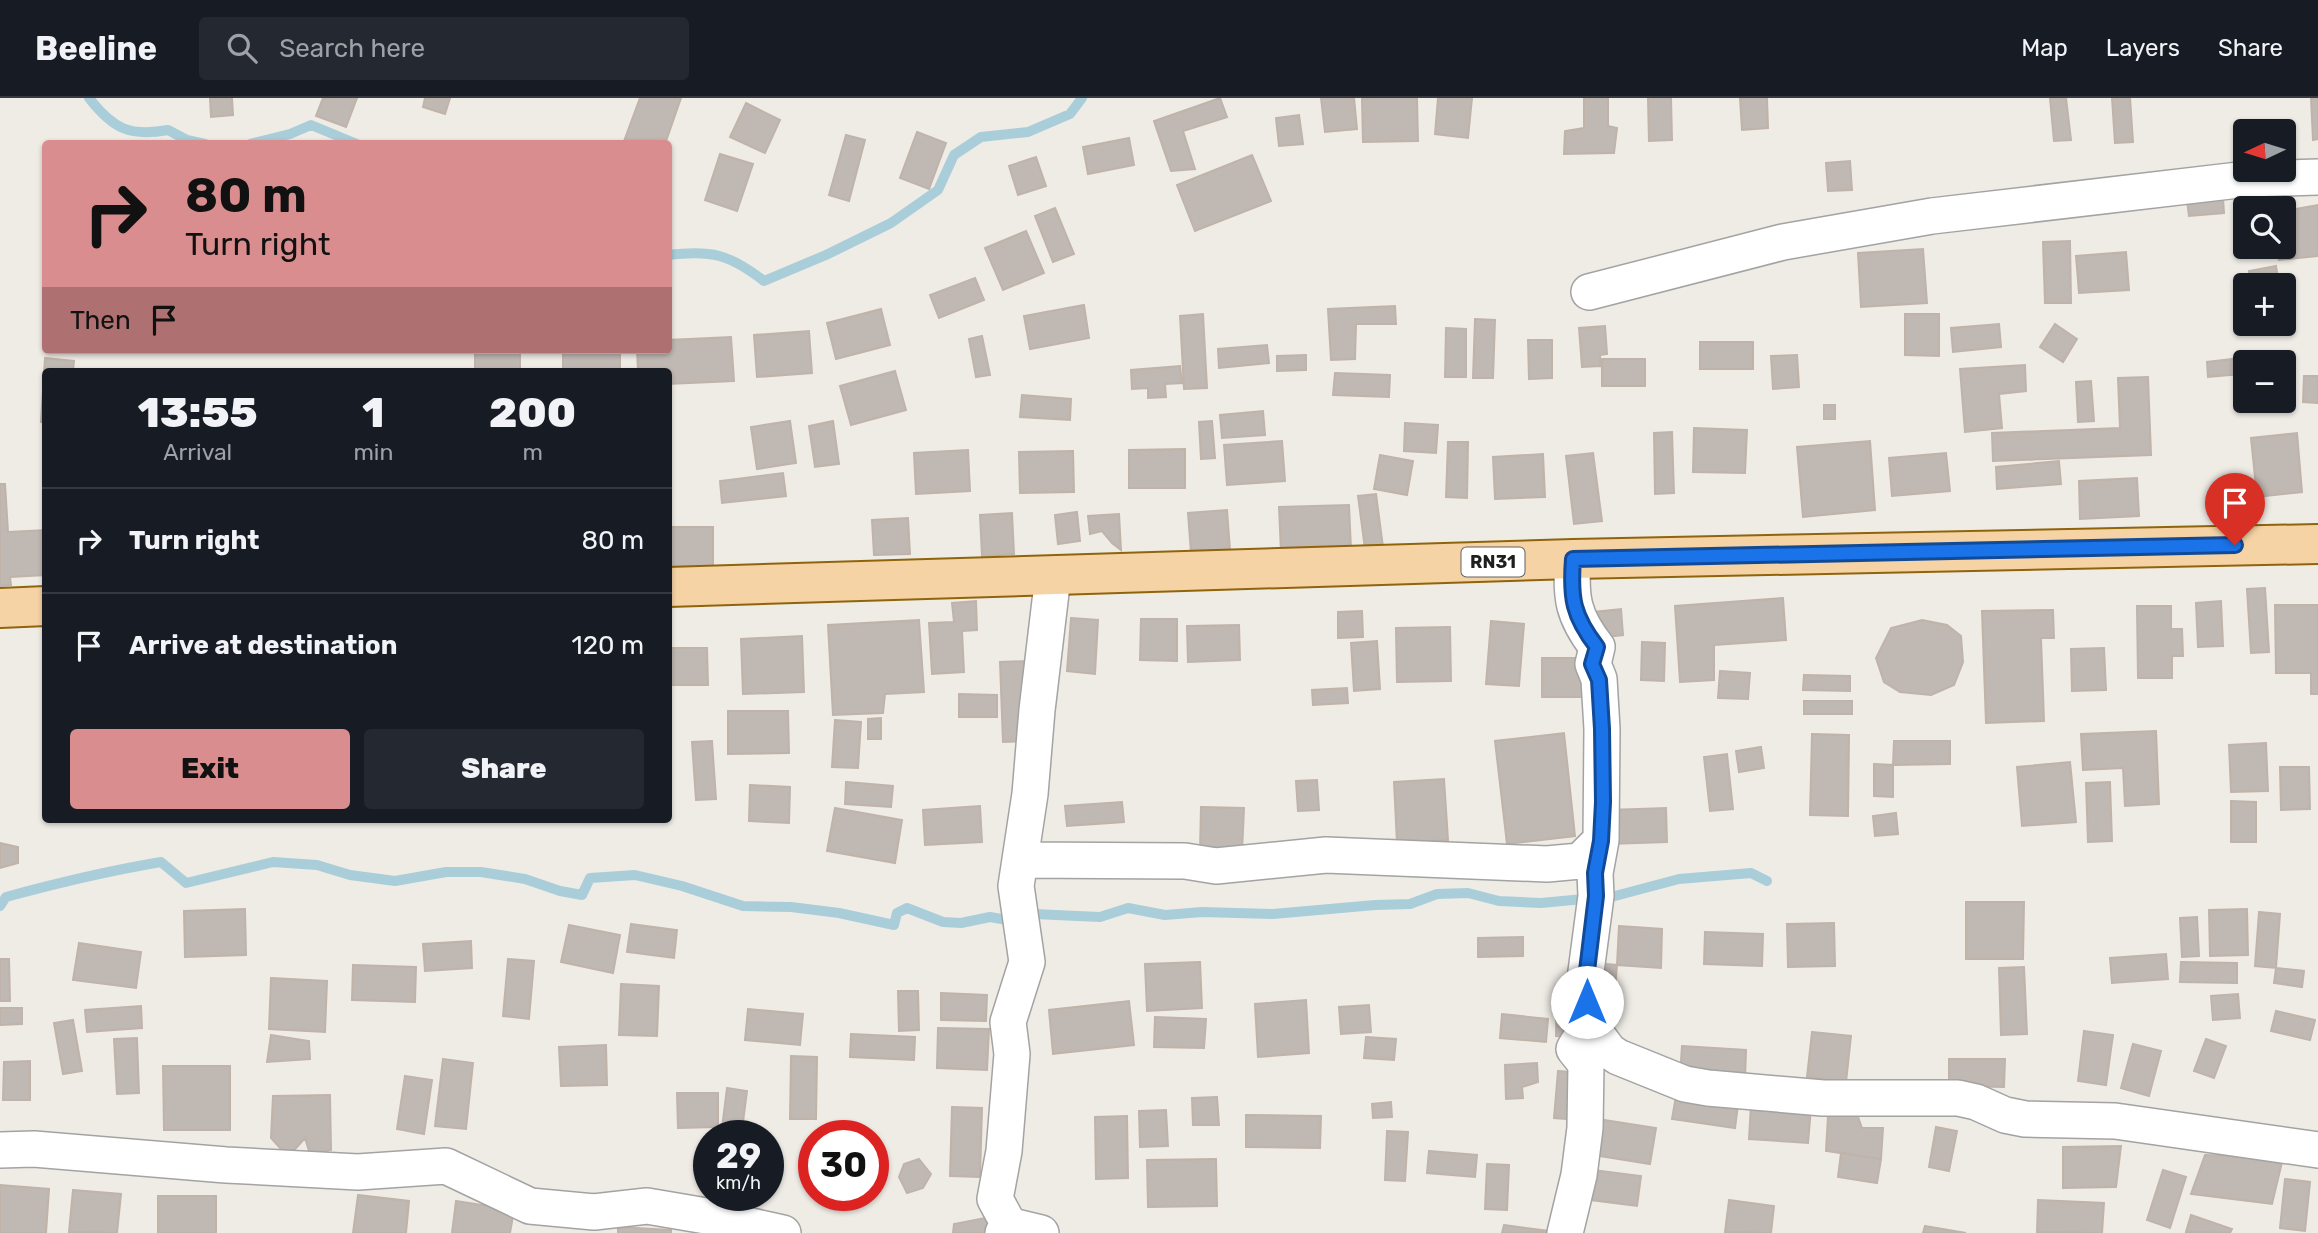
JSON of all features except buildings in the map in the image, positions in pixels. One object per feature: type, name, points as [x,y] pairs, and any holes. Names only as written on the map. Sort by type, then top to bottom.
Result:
[{"type":"main road","name":"RN31","points":[[672,587],[1573,559],[2318,544]]},
{"type":"main road","points":[[0,608],[42,606]]},
{"type":"street","points":[[1589,292],[1783,242],[1932,216],[2247,179],[2318,177]]},
{"type":"street","points":[[1573,559],[1571,588],[1581,626],[1597,647],[1592,664],[1599,680],[1602,729],[1601,841],[1595,873],[1596,896],[1586,979],[1589,1024],[1609,1051],[1685,1084],[1708,1088],[1823,1098],[1958,1098],[1976,1102],[2005,1115],[2025,1119],[2115,1121],[2318,1150]]},
{"type":"street","points":[[1017,1230],[995,1199],[1004,1151],[1012,1054],[1008,1022],[1027,962],[1016,886],[1030,794],[1053,576]]},
{"type":"street","points":[[1020,860],[1158,860],[1216,866],[1326,855],[1547,864],[1580,861],[1601,841]]},
{"type":"street","points":[[1565,1233],[1579,1175],[1585,1128],[1586,1064],[1574,1049],[1589,1024]]},
{"type":"street","points":[[0,1150],[34,1149],[226,1165],[358,1172],[446,1166],[530,1206],[594,1212],[647,1206],[783,1233]]},
{"type":"waterway","points":[[89,98],[106,117],[123,128],[143,132],[168,130],[187,140]]},
{"type":"waterway","points":[[672,255],[697,253],[719,256],[740,265],[764,281],[826,255],[891,223],[938,190],[954,155],[981,137],[1028,132],[1070,114],[1082,98]]},
{"type":"waterway","points":[[266,140],[311,125],[347,140]]},
{"type":"waterway","points":[[0,906],[6,897],[161,862],[186,883],[273,862],[317,865],[350,875],[395,881],[446,872],[481,872],[525,879],[582,895],[590,878],[635,875],[682,886],[743,906],[791,907],[839,913],[894,925],[897,913],[907,908],[943,922],[961,923],[990,917],[1007,920]]},
{"type":"waterway","points":[[1034,914],[1100,917],[1128,908],[1165,915],[1202,912],[1273,914],[1410,904],[1437,894],[1468,893],[1499,901],[1541,903],[1615,896],[1679,879],[1751,873],[1767,881]]},
{"type":"route","points":[[1587,1002],[1586,979],[1596,896],[1595,873],[1601,841],[1602,729],[1599,680],[1592,664],[1597,647],[1581,626],[1571,588],[1573,559],[2235,545]]}]
